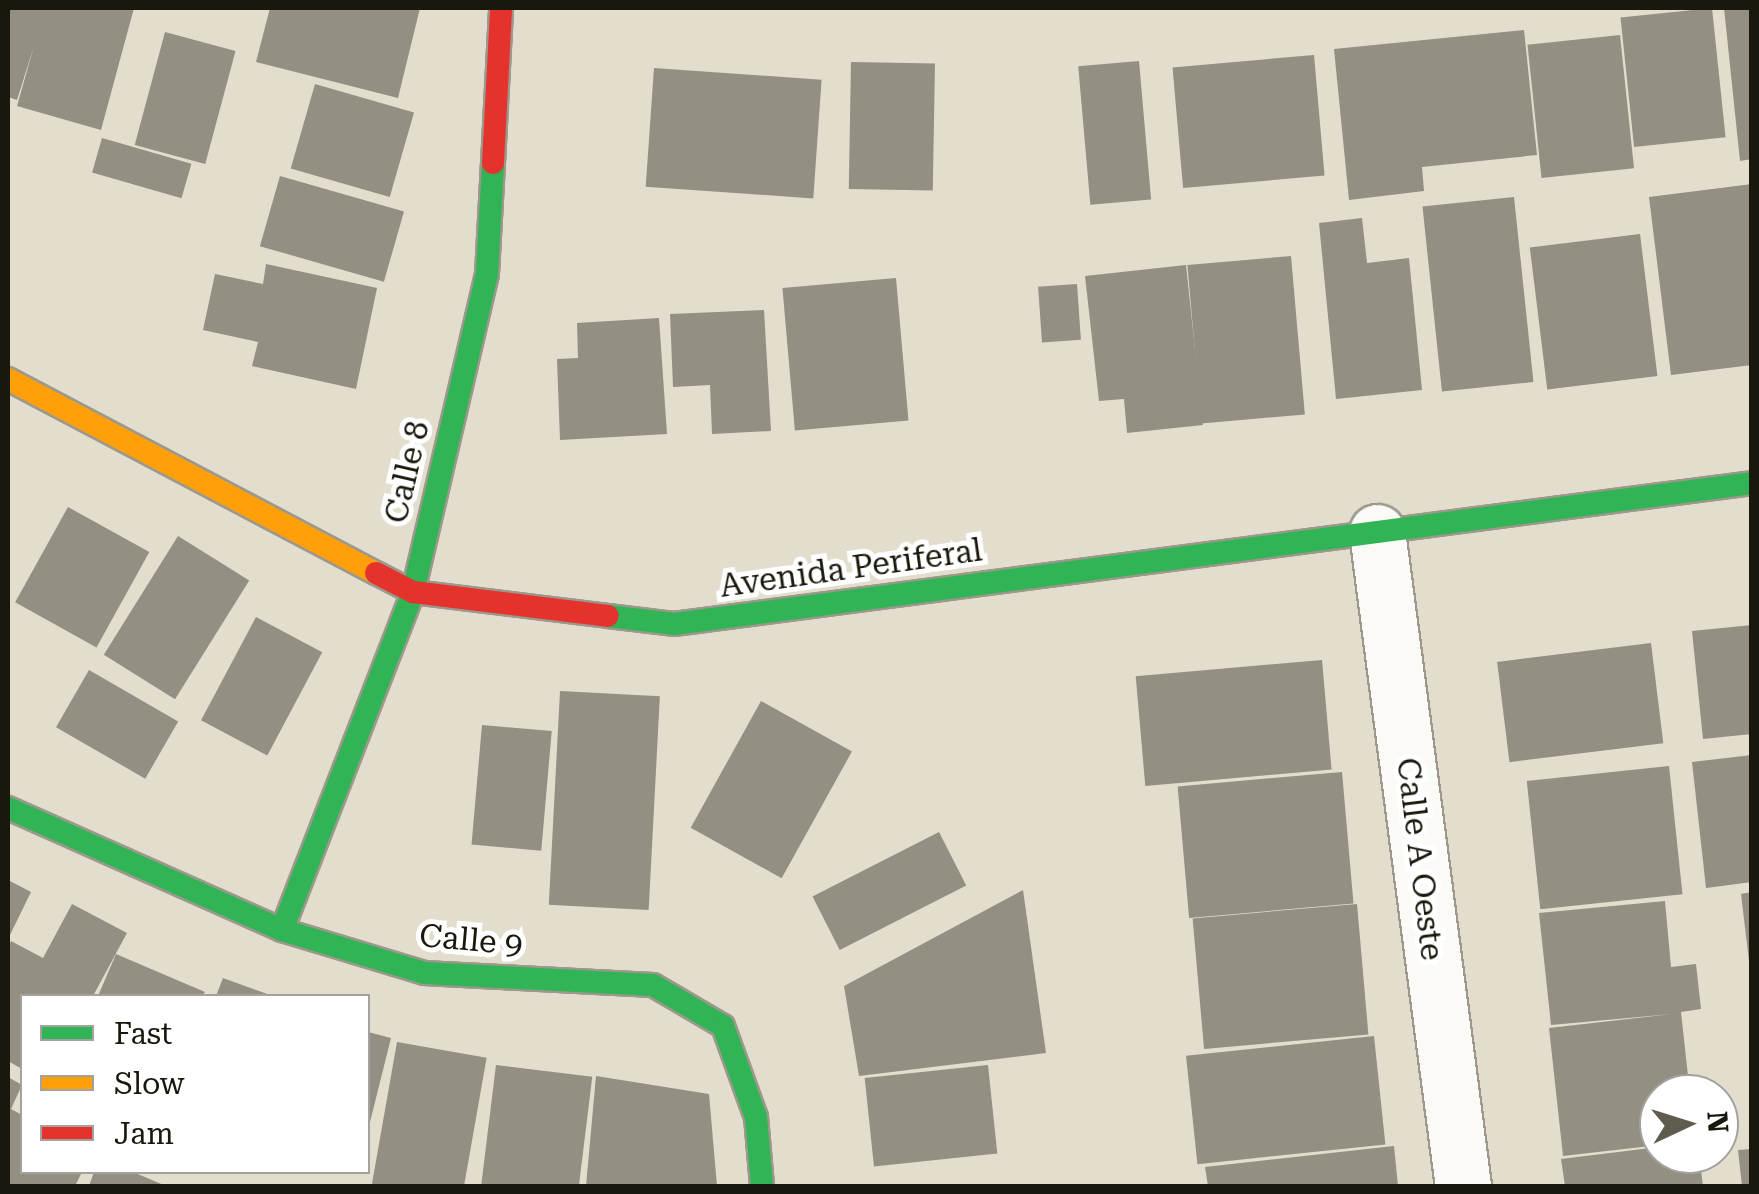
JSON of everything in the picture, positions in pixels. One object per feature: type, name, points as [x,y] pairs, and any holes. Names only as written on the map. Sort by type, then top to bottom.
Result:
[{"type":"street","name":"Calle 8","points":[[282,930],[412,592],[487,274],[502,8]]},
{"type":"street","name":"Avenida Periferal","points":[[8,379],[412,592],[674,624],[1752,482]]},
{"type":"street","name":"Calle A Oeste","points":[[1377,532],[1463,1186]]},
{"type":"street","name":"Calle 9","points":[[8,808],[282,930],[424,973],[653,985],[723,1026],[756,1118],[762,1186]]},
{"type":"building","points":[[8,8],[134,8],[101,130],[17,106],[34,46],[17,100],[8,97]]},
{"type":"building","points":[[270,8],[420,8],[398,98],[256,62]]},
{"type":"building","points":[[1712,8],[1726,137],[1634,147],[1621,18]]},
{"type":"building","points":[[1724,8],[1752,8],[1752,159],[1740,161]]},
{"type":"building","points":[[1524,30],[1537,155],[1422,167],[1424,191],[1349,200],[1334,49]]},
{"type":"building","points":[[165,32],[236,51],[205,164],[135,145]]},
{"type":"building","points":[[1620,35],[1634,168],[1542,178],[1528,45]]},
{"type":"building","points":[[1314,55],[1325,176],[1183,188],[1173,67]]},
{"type":"building","points":[[1139,61],[1151,199],[1090,205],[1078,66]]},
{"type":"building","points":[[851,62],[935,63],[933,190],[849,189]]},
{"type":"building","points":[[654,68],[822,80],[813,198],[646,187]]},
{"type":"building","points":[[315,84],[414,112],[390,197],[291,169]]},
{"type":"building","points":[[102,138],[191,164],[181,198],[92,173]]},
{"type":"building","points":[[280,176],[404,212],[384,282],[260,246]]},
{"type":"building","points":[[1752,184],[1752,365],[1671,375],[1649,197]]},
{"type":"building","points":[[1514,197],[1533,382],[1442,392],[1423,207]]},
{"type":"building","points":[[1362,218],[1367,263],[1409,258],[1422,390],[1336,399],[1319,223]]},
{"type":"building","points":[[1640,234],[1657,376],[1547,389],[1530,248]]},
{"type":"building","points":[[1291,256],[1305,414],[1201,423],[1187,265]]},
{"type":"building","points":[[266,264],[377,288],[356,389],[252,366],[258,342],[203,330],[215,274],[263,284]]},
{"type":"building","points":[[1186,265],[1203,425],[1127,433],[1124,399],[1099,401],[1085,276]]},
{"type":"building","points":[[896,278],[908,420],[795,430],[782,288]]},
{"type":"building","points":[[1077,284],[1081,340],[1042,343],[1038,287]]},
{"type":"building","points":[[764,310],[771,431],[712,434],[710,385],[673,387],[670,314]]},
{"type":"building","points":[[659,318],[667,434],[560,440],[557,359],[578,358],[577,323]]},
{"type":"building","points":[[68,507],[149,552],[96,647],[15,602]]},
{"type":"building","points":[[178,536],[249,581],[175,699],[104,655]]},
{"type":"building","points":[[256,617],[322,652],[267,756],[201,720]]},
{"type":"building","points":[[1752,625],[1752,734],[1703,739],[1692,631]]},
{"type":"building","points":[[1651,643],[1663,743],[1509,762],[1497,662]]},
{"type":"building","points":[[1322,660],[1332,770],[1145,786],[1136,676]]},
{"type":"building","points":[[89,670],[178,722],[145,779],[56,727]]},
{"type":"building","points":[[560,691],[660,696],[649,910],[549,905]]},
{"type":"building","points":[[761,701],[852,751],[782,878],[691,828]]},
{"type":"building","points":[[482,725],[552,731],[541,851],[472,845]]},
{"type":"building","points":[[1752,755],[1752,882],[1706,888],[1692,762]]},
{"type":"building","points":[[1669,766],[1682,894],[1540,909],[1527,781]]},
{"type":"building","points":[[1342,772],[1354,903],[1189,918],[1178,786]]},
{"type":"building","points":[[939,832],[966,885],[840,950],[812,896]]},
{"type":"building","points":[[8,880],[31,892],[8,939]]},
{"type":"building","points":[[1023,890],[1046,1053],[859,1076],[844,986]]},
{"type":"building","points":[[1752,892],[1752,961],[1749,961],[1741,894]]},
{"type":"building","points":[[1665,901],[1671,967],[1696,964],[1701,1009],[1681,1012],[1688,1074],[1639,1074],[1639,1147],[1563,1156],[1549,1028],[1672,1014],[1551,1025],[1539,913]]},
{"type":"building","points":[[72,904],[127,933],[94,994],[20,994],[20,1068],[8,1061],[8,948],[11,941],[43,958]]},
{"type":"building","points":[[1357,904],[1368,1035],[1204,1049],[1193,918]]},
{"type":"building","points":[[116,954],[205,992],[204,994],[99,994]]},
{"type":"building","points":[[223,978],[267,994],[217,994]]},
{"type":"building","points":[[370,1033],[391,1038],[370,1122]]},
{"type":"building","points":[[1374,1036],[1385,1144],[1197,1164],[1186,1056]]},
{"type":"building","points":[[397,1042],[487,1058],[464,1186],[372,1186]]},
{"type":"building","points":[[496,1065],[592,1077],[579,1186],[481,1186]]},
{"type":"building","points":[[988,1065],[997,1154],[874,1166],[865,1078]]},
{"type":"building","points":[[596,1076],[709,1094],[717,1186],[586,1186]]},
{"type":"building","points":[[8,1077],[20,1084],[11,1109],[20,1114],[20,1174],[81,1174],[75,1186],[8,1186]]},
{"type":"building","points":[[1394,1146],[1398,1186],[1208,1186],[1205,1167]]},
{"type":"building","points":[[1639,1149],[1639,1174],[1702,1174],[1703,1186],[1565,1186],[1561,1159]]},
{"type":"building","points":[[1752,1149],[1752,1186],[1742,1186],[1739,1150]]},
{"type":"building","points":[[93,1174],[138,1174],[166,1186],[89,1186]]},
{"type":"traffic: fast","points":[[282,930],[413,592],[487,274],[493,163]]},
{"type":"traffic: fast","points":[[608,616],[674,624],[1752,483]]},
{"type":"traffic: fast","points":[[8,808],[282,930],[424,973],[653,985],[723,1026],[756,1117],[762,1186]]},
{"type":"traffic: slow","points":[[8,379],[376,573]]},
{"type":"traffic: jam","points":[[493,163],[501,8]]},
{"type":"traffic: jam","points":[[376,573],[413,592],[608,616]]}]
